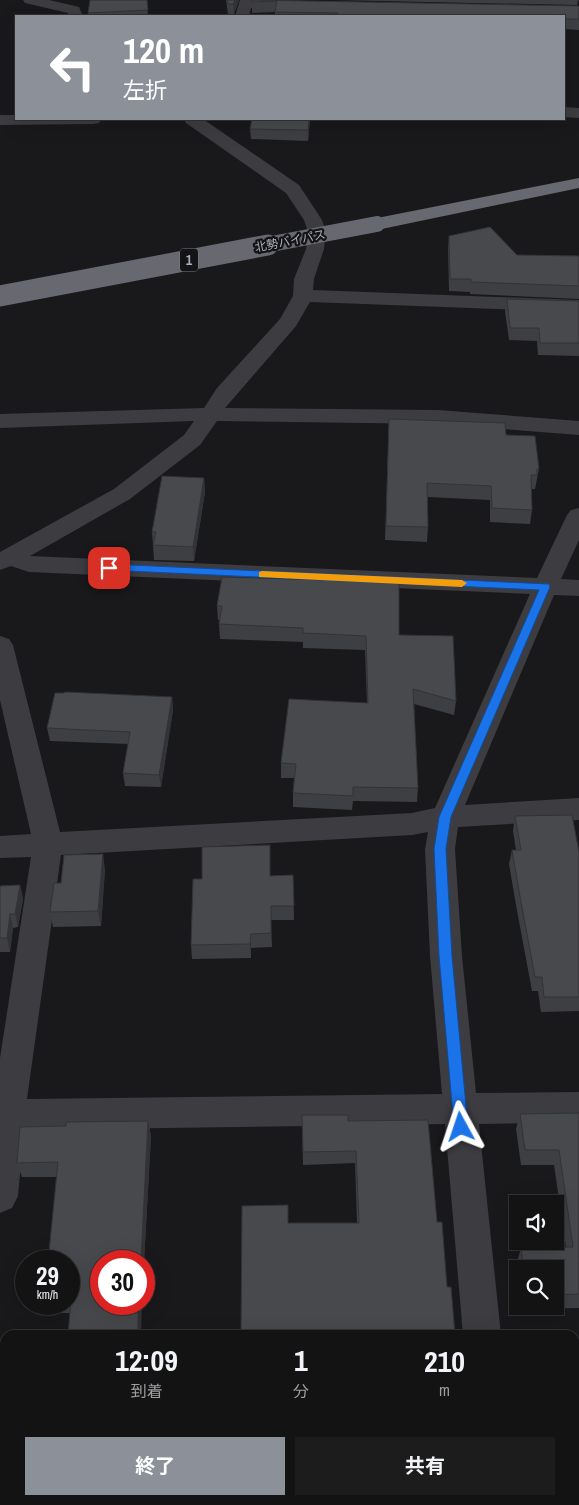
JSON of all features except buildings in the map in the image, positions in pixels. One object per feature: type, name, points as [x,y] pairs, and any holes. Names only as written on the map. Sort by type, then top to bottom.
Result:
[{"type":"highway","name":"北勢バイパス","points":[[0,296],[377,224],[579,183]]},
{"type":"street","points":[[30,0],[74,10],[76,15]]},
{"type":"street","points":[[242,15],[245,4],[303,5]]},
{"type":"street","points":[[565,112],[579,112]]},
{"type":"street","points":[[0,120],[15,120]]},
{"type":"street","points":[[4,559],[122,494],[192,440],[224,393],[289,322],[303,296],[304,279],[315,249],[318,232],[300,200],[293,189],[193,120]]},
{"type":"street","points":[[303,296],[579,306]]},
{"type":"street","points":[[0,421],[210,414],[438,417],[579,428]]},
{"type":"street","points":[[482,1330],[446,956],[440,849],[445,817],[545,587],[579,516]]},
{"type":"street","points":[[4,559],[29,564],[579,588]]},
{"type":"street","points":[[0,645],[48,844],[4,1115],[7,1143],[0,1196]]},
{"type":"street","points":[[0,847],[412,824],[445,817],[579,809]]},
{"type":"street","points":[[4,1115],[579,1107]]},
{"type":"slow traffic","points":[[262,574],[462,583]]},
{"type":"route","points":[[109,568],[545,587],[445,817],[440,849],[446,956],[461,1127]]}]
